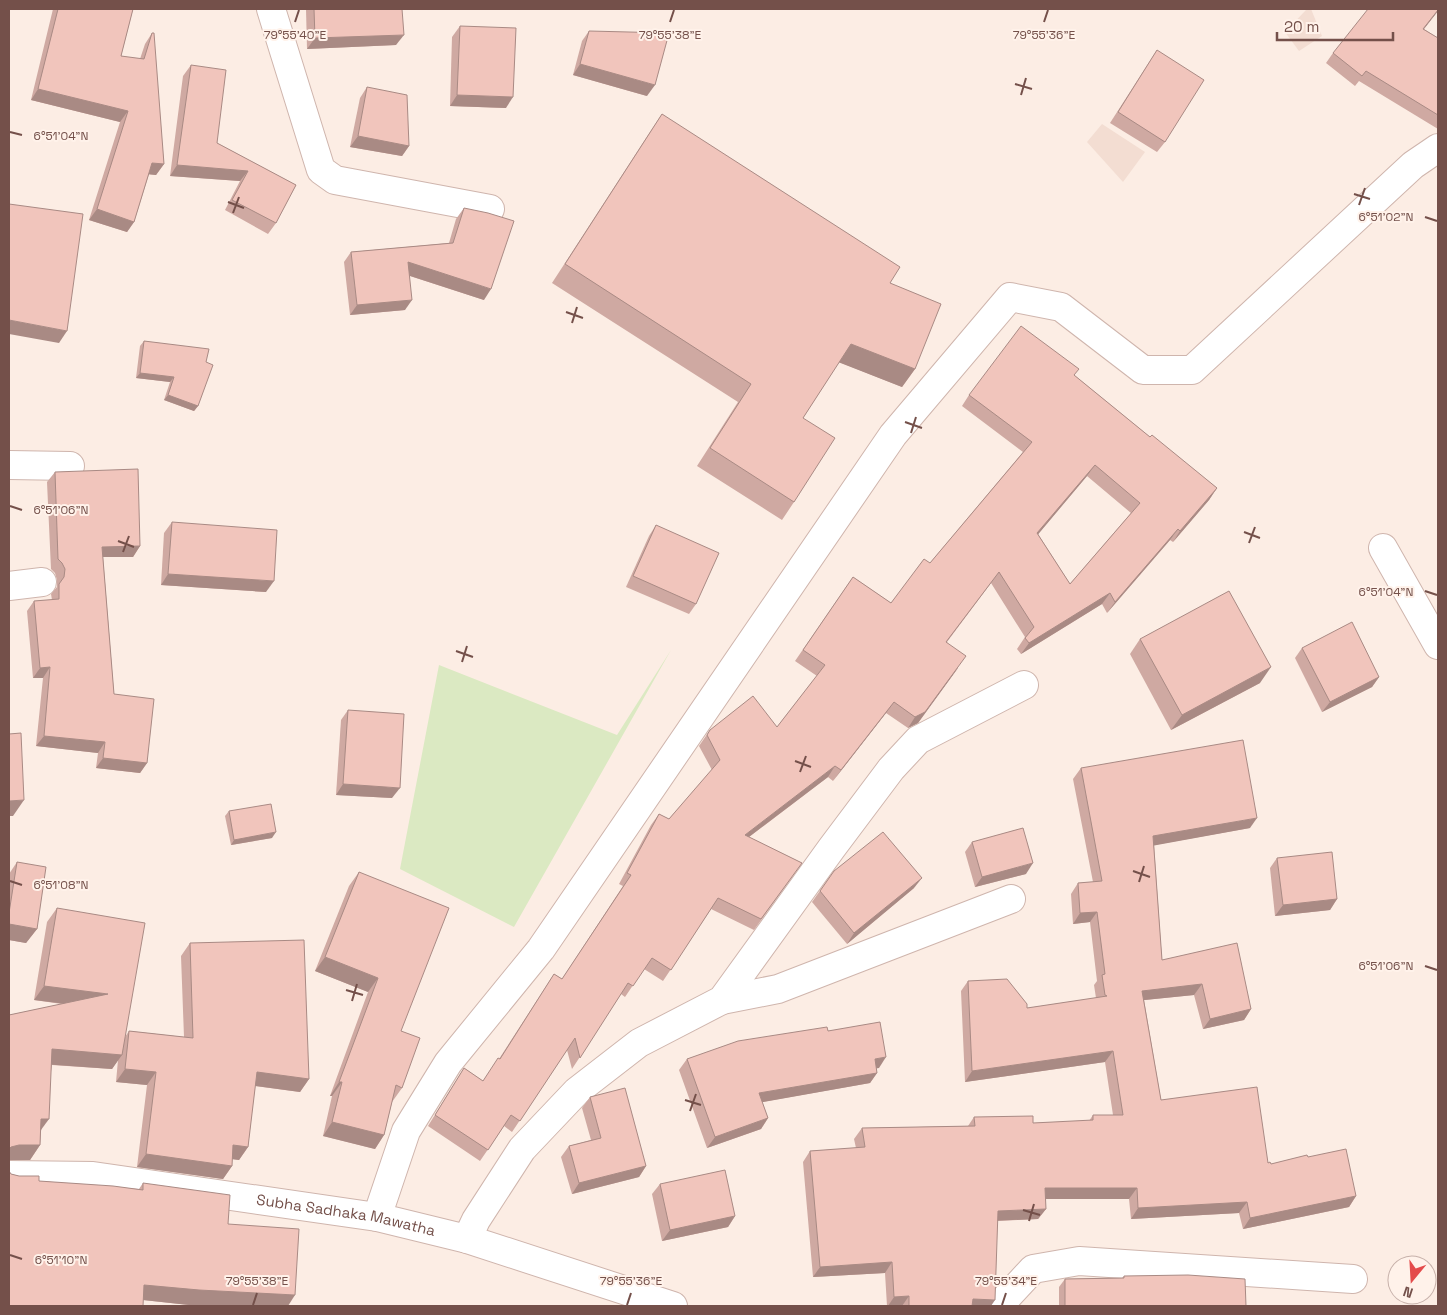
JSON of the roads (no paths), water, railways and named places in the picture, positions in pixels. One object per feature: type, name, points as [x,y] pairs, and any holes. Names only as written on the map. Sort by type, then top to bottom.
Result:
[{"type":"street","points":[[271,9],[320,170],[335,180],[490,209]]},
{"type":"street","points":[[377,1217],[406,1131],[448,1063],[541,949],[893,435],[1010,298],[1061,307],[1143,370],[1192,370],[1413,165],[1438,148]]},
{"type":"street","points":[[9,466],[70,466]]},
{"type":"street","points":[[1383,548],[1438,645]]},
{"type":"street","points":[[9,586],[42,582]]},
{"type":"street","points":[[722,1000],[880,784],[918,740],[1024,685]]},
{"type":"street","points":[[467,1239],[476,1220],[522,1150],[577,1091],[639,1043],[722,1000],[778,989],[1011,899]]},
{"type":"street","name":"Subha Sadhaka Mawatha","points":[[9,1175],[94,1176],[377,1217],[467,1239],[673,1306]]},
{"type":"street","points":[[1003,1306],[1007,1297],[1033,1269],[1079,1261],[1353,1279]]}]
